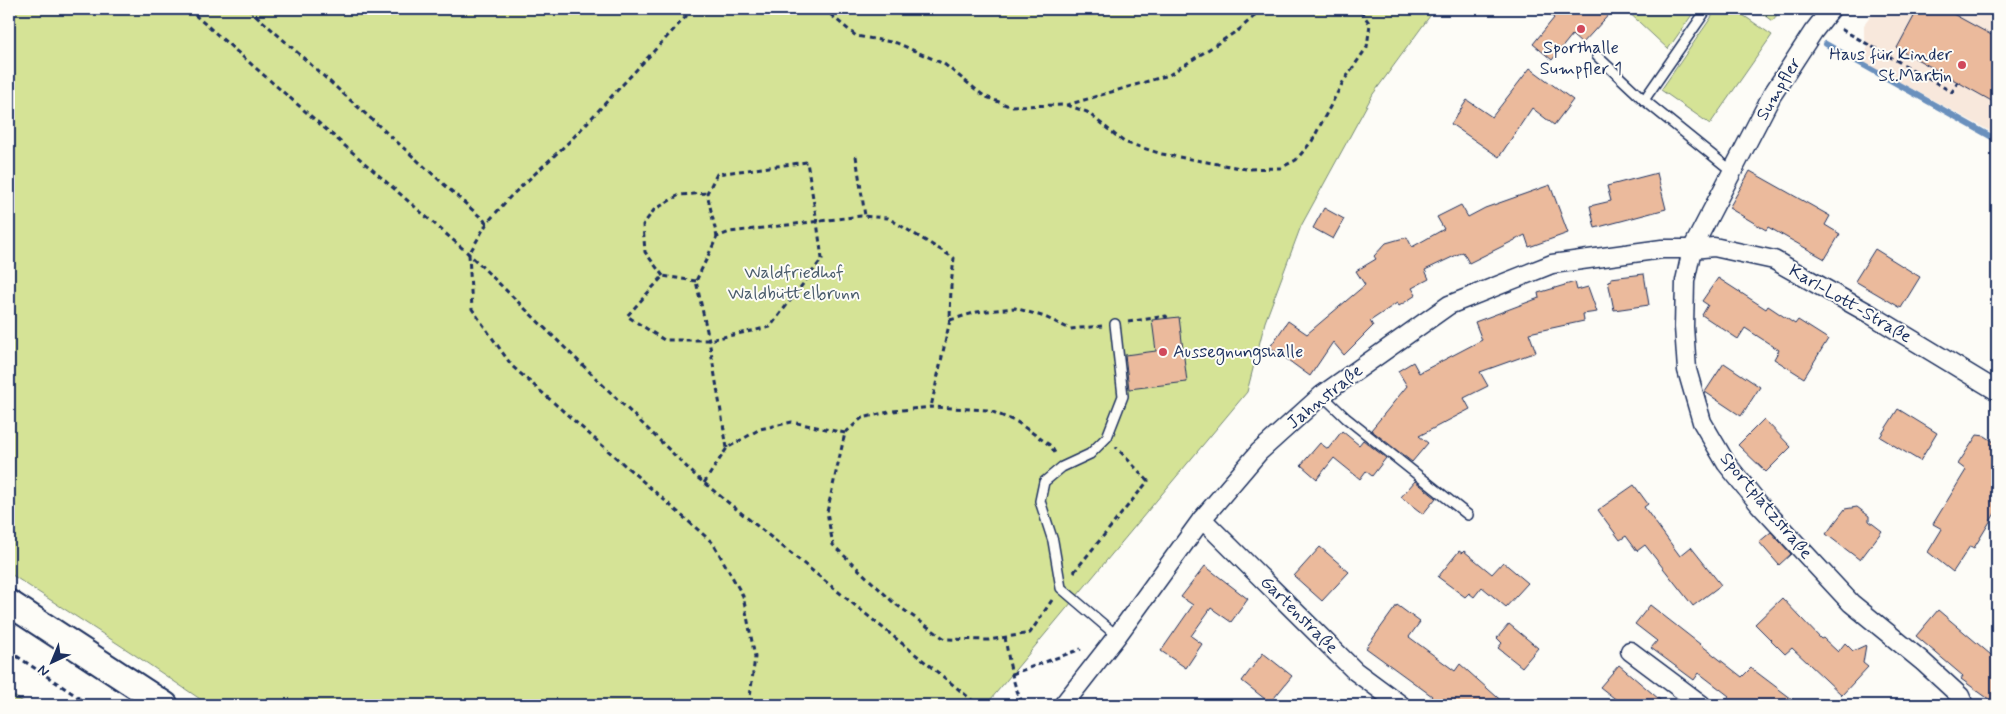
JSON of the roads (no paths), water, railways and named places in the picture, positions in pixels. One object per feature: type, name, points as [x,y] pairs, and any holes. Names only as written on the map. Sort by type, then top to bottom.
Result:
[{"type":"main road","points":[[9,603],[165,705]]},
{"type":"street","name":"Sumpfler","points":[[1692,249],[1772,95],[1822,20]]},
{"type":"street","name":"Karl-Lott-Straße","points":[[1692,249],[1714,247],[1774,260],[1870,314],[1997,391]]},
{"type":"street","name":"Jahnstraße","points":[[1063,705],[1117,636],[1202,519],[1259,452],[1322,395],[1449,305],[1552,264],[1662,249],[1692,249]]},
{"type":"street","name":"Sportplatzstraße","points":[[1692,249],[1685,281],[1684,327],[1688,370],[1702,422],[1726,463],[1760,504],[1851,603],[1922,660],[1960,696],[1964,705]]},
{"type":"street","name":"Gartenstraße","points":[[1202,519],[1355,671],[1401,705]]},
{"type":"street","points":[[1630,651],[1702,705]]},
{"type":"lane","points":[[1644,100],[1707,9]]},
{"type":"lane","points":[[1597,56],[1644,100],[1733,172]]},
{"type":"lane","points":[[1115,324],[1123,396],[1106,438],[1090,454],[1062,466],[1044,482],[1040,500],[1053,541],[1061,588],[1117,636]]},
{"type":"lane","points":[[1322,395],[1346,418],[1468,516]]},
{"type":"waterway","points":[[1826,44],[1997,140]]},
{"type":"place","name":"Sporthalle Sumpfler 1","points":[[1581,29]]},
{"type":"place","name":"Haus für Kinder St.Martin","points":[[1962,65]]},
{"type":"place","name":"Aussegnungshalle","points":[[1163,352]]},
{"type":"park label","name":"Waldfriedhof Waldbüttelbrunn","points":[[794,283]]}]
